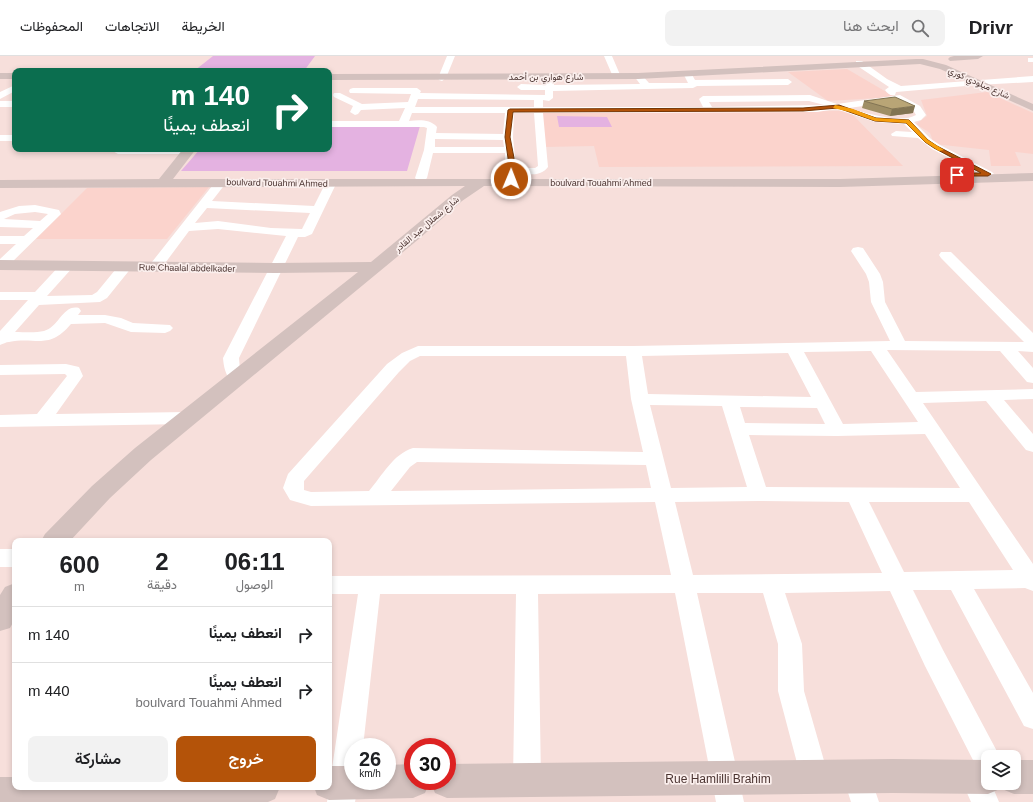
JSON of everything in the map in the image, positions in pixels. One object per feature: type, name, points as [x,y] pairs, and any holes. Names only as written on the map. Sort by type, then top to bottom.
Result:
[{"type":"main road","points":[[884,56],[920,62]]},
{"type":"main road","points":[[860,62],[920,62],[978,56]]},
{"type":"main road","name":"شارع ميلودي كوري","points":[[953,59],[948,64],[951,66],[1033,103]]},
{"type":"main road","name":"شارع هواري بن أحمد","points":[[332,77],[442,78],[513,85],[638,76],[691,81],[763,70],[860,62]]},
{"type":"main road","name":"شارع ميلودي كوري","points":[[920,62],[943,67],[1033,108]]},
{"type":"main road","points":[[0,76],[12,76]]},
{"type":"main road","points":[[164,181],[187,152]]},
{"type":"main road","name":"boulvard Touahmi Ahmed","points":[[481,181],[510,175],[757,180]]},
{"type":"main road","name":"boulvard Touahmi Ahmed","points":[[822,180],[999,175]]},
{"type":"main road","name":"boulvard Touahmi Ahmed","points":[[0,184],[421,178],[481,181],[822,180],[999,175],[1031,178]]},
{"type":"main road","name":"boulvard Touahmi Ahmed","points":[[0,180],[330,184],[450,180]]},
{"type":"main road","points":[[450,180],[457,198]]},
{"type":"main road","name":"شارع شعلال عبد القادر","points":[[57,538],[101,492],[144,454],[415,235],[457,198],[481,181]]},
{"type":"main road","name":"Rue Chaalal abdelkader","points":[[2,262],[67,266],[125,267],[374,267]]},
{"type":"main road","points":[[0,619],[12,600]]},
{"type":"main road","points":[[1021,777],[1033,777]]},
{"type":"main road","name":"Rue Hamlilli Brahim","points":[[456,780],[527,780],[728,790],[815,778],[861,790],[981,779]]},
{"type":"main road","points":[[338,789],[404,782]]},
{"type":"main road","points":[[0,794],[126,799],[229,790]]},
{"type":"street","points":[[442,78],[452,56]]},
{"type":"street","points":[[608,56],[617,77]]},
{"type":"street","points":[[699,99],[810,98],[875,119],[907,121],[918,118],[921,113],[913,105],[860,62]]},
{"type":"street","points":[[763,70],[794,86],[810,98]]},
{"type":"street","points":[[638,76],[656,97]]},
{"type":"street","points":[[0,83],[12,77]]},
{"type":"street","points":[[353,91],[362,77]]},
{"type":"street","points":[[402,124],[409,107],[426,78]]},
{"type":"street","points":[[333,94],[353,111],[409,107],[510,110],[810,109],[839,107],[877,100],[900,93],[977,82],[1033,79]]},
{"type":"street","points":[[333,94],[353,91],[417,92],[552,98],[549,82],[647,86],[691,81],[794,86]]},
{"type":"street","points":[[691,81],[699,99],[709,109]]},
{"type":"street","points":[[417,92],[513,85]]},
{"type":"street","points":[[0,87],[12,88]]},
{"type":"street","points":[[0,96],[12,90]]},
{"type":"street","points":[[510,110],[508,137],[510,150],[510,175],[538,171],[543,167],[538,110],[539,97]]},
{"type":"street","points":[[0,104],[12,104]]},
{"type":"street","points":[[350,124],[353,111]]},
{"type":"street","points":[[907,121],[927,141],[936,147],[999,175]]},
{"type":"street","points":[[332,124],[429,125],[432,127],[429,150],[421,178]]},
{"type":"street","points":[[896,134],[922,135]]},
{"type":"street","points":[[431,136],[508,137]]},
{"type":"street","points":[[0,138],[12,138]]},
{"type":"street","points":[[429,150],[510,150]]},
{"type":"street","points":[[155,267],[184,227],[220,183]]},
{"type":"street","points":[[184,227],[218,225],[228,228],[247,228],[264,232],[293,234],[308,232],[330,184]]},
{"type":"street","points":[[204,204],[317,210]]},
{"type":"street","points":[[0,217],[8,212],[17,210],[45,210],[55,212],[55,214],[44,225],[2,262]]},
{"type":"street","points":[[0,223],[44,225]]},
{"type":"street","points":[[238,378],[232,371],[231,358],[293,234]]},
{"type":"street","points":[[0,240],[27,240]]},
{"type":"street","points":[[858,251],[873,274],[876,282],[878,302],[900,346]]},
{"type":"street","points":[[946,255],[1033,342]]},
{"type":"street","points":[[2,339],[67,266]]},
{"type":"street","points":[[0,296],[82,300],[95,299],[102,295],[125,267]]},
{"type":"street","points":[[2,339],[46,336],[56,331],[82,300]]},
{"type":"street","points":[[66,320],[105,319],[116,321],[131,327],[165,328]]},
{"type":"street","points":[[876,346],[1032,580]]},
{"type":"street","points":[[975,495],[759,494],[312,499],[297,495],[293,488],[295,479],[393,368],[411,354],[425,351],[633,351],[876,346],[1033,347]]},
{"type":"street","points":[[1004,346],[1033,378]]},
{"type":"street","points":[[794,348],[837,430]]},
{"type":"street","points":[[633,351],[640,398],[684,584],[728,790]]},
{"type":"street","points":[[0,370],[66,369],[73,371],[75,376],[42,420]]},
{"type":"street","points":[[910,398],[1033,394]]},
{"type":"street","points":[[990,395],[1033,446]]},
{"type":"street","points":[[640,398],[823,403]]},
{"type":"street","points":[[729,401],[759,494]]},
{"type":"street","points":[[0,421],[187,418]]},
{"type":"street","points":[[738,429],[837,430],[930,428]]},
{"type":"street","points":[[375,498],[402,462],[413,455],[655,459]]},
{"type":"street","points":[[855,494],[934,658],[981,772]]},
{"type":"street","points":[[0,558],[12,558]]},
{"type":"street","points":[[332,585],[771,584],[1032,580]]},
{"type":"street","points":[[958,581],[1033,717]]},
{"type":"street","points":[[771,584],[788,639],[791,691],[815,778]]},
{"type":"street","points":[[338,789],[370,585]]},
{"type":"street","points":[[527,585],[527,780]]},
{"type":"shaded area","points":[[213,56],[315,56],[306,68],[198,68]]},
{"type":"shaded area","points":[[847,69],[895,97],[828,101],[788,72]]},
{"type":"shaded area","points":[[987,92],[1033,113],[1033,154],[1015,152],[1021,166],[991,166],[989,150],[934,144],[930,133],[916,124],[927,116],[921,100]]},
{"type":"shaded area","points":[[849,111],[903,166],[599,167],[594,146],[545,147],[542,112]]},
{"type":"shaded area","points":[[557,116],[607,117],[612,127],[559,127]]},
{"type":"shaded area","points":[[332,125],[420,126],[407,171],[181,171],[197,152],[332,152]]},
{"type":"shaded area","points":[[209,187],[167,239],[36,239],[87,188]]},
{"type":"building","points":[[895,97],[915,106],[892,109],[864,101]]},
{"type":"slow traffic","points":[[835,107],[851,110],[875,119],[907,121],[927,141],[941,150]]},
{"type":"route","points":[[511,179],[511,158],[508,137],[510,110],[817,109],[839,107],[875,119],[907,121],[927,141],[936,147],[988,174],[957,175]]}]
